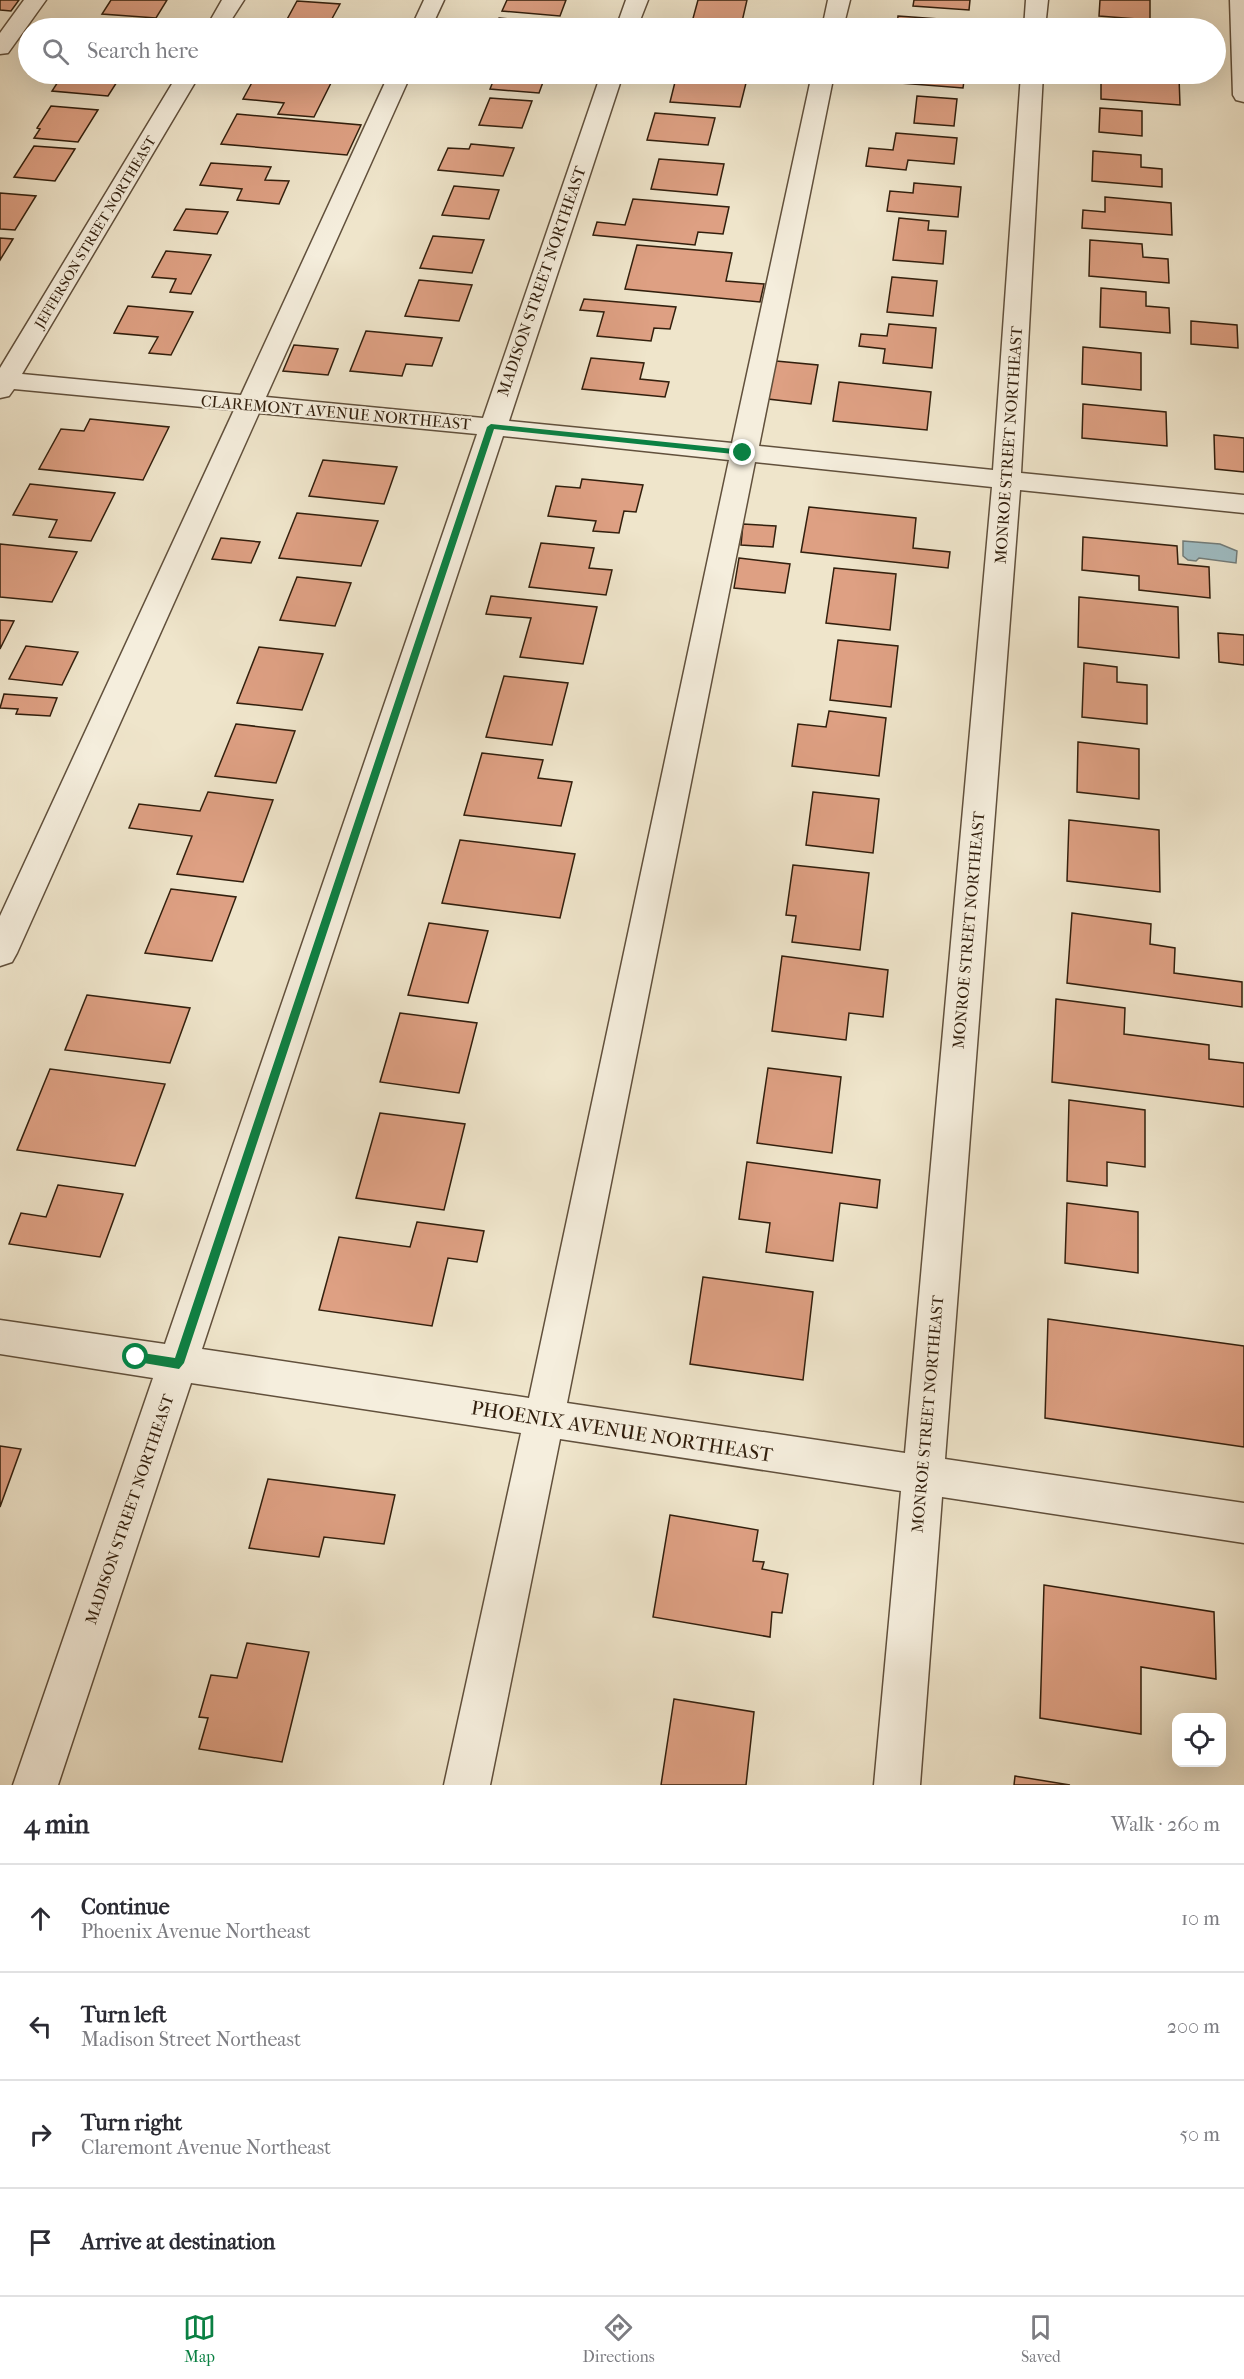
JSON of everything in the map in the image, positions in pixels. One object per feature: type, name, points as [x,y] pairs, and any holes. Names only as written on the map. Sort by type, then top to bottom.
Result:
[{"type":"street","points":[[22,18],[35,0]]},
{"type":"street","points":[[222,18],[232,0]]},
{"type":"street","points":[[426,18],[434,0]]},
{"type":"street","points":[[631,18],[637,0]]},
{"type":"street","points":[[834,18],[839,0]]},
{"type":"street","points":[[1036,18],[1037,0]]},
{"type":"street","points":[[1240,0],[1244,95]]},
{"type":"street","points":[[0,48],[18,23]]},
{"type":"street","name":"JEFFERSON STREET NORTHEAST","points":[[2,383],[183,84]]},
{"type":"street","points":[[0,953],[395,84]]},
{"type":"street","name":"MADISON STREET NORTHEAST","points":[[36,1785],[491,427],[609,84]]},
{"type":"street","points":[[467,1785],[545,1419],[821,84]]},
{"type":"street","name":"MONROE STREET NORTHEAST","points":[[897,1785],[1006,480],[1031,84]]},
{"type":"street","name":"CLAREMONT AVENUE NORTHEAST","points":[[2,383],[491,427],[1244,504]]},
{"type":"street","name":"PHOENIX AVENUE NORTHEAST","points":[[0,1337],[1244,1523]]},
{"type":"water","points":[[1183,541],[1220,544],[1237,551],[1236,563],[1199,558],[1196,561],[1188,560],[1183,556]]},
{"type":"building","points":[[0,0],[19,0],[11,11],[0,10]]},
{"type":"building","points":[[111,0],[167,0],[156,18],[102,14]]},
{"type":"building","points":[[507,0],[566,0],[560,16],[502,11]]},
{"type":"building","points":[[698,0],[747,0],[743,18],[693,18]]},
{"type":"building","points":[[914,0],[970,0],[969,10],[913,6]]},
{"type":"building","points":[[1100,0],[1150,0],[1150,18],[1099,16]]},
{"type":"building","points":[[297,1],[340,4],[332,18],[288,18]]},
{"type":"building","points":[[898,16],[926,18],[898,18]]},
{"type":"building","points":[[57,84],[116,84],[108,96],[52,91]]},
{"type":"building","points":[[251,84],[330,84],[314,117],[278,114],[284,103],[243,99]]},
{"type":"building","points":[[492,84],[542,84],[539,93],[490,89]]},
{"type":"building","points":[[674,84],[746,84],[740,107],[670,102]]},
{"type":"building","points":[[912,84],[964,84],[963,88]]},
{"type":"building","points":[[1101,84],[1179,84],[1180,105],[1101,99]]},
{"type":"building","points":[[917,96],[957,99],[954,126],[914,123]]},
{"type":"building","points":[[490,98],[532,101],[522,128],[479,125]]},
{"type":"building","points":[[51,106],[98,110],[78,142],[34,138],[40,129],[37,128]]},
{"type":"building","points":[[1100,108],[1142,111],[1142,136],[1099,132]]},
{"type":"building","points":[[655,113],[715,118],[708,145],[647,140]]},
{"type":"building","points":[[237,114],[361,125],[347,155],[221,144]]},
{"type":"building","points":[[896,133],[957,138],[954,164],[908,160],[906,170],[866,166],[869,148],[893,150]]},
{"type":"building","points":[[471,144],[514,148],[503,176],[438,170],[448,148],[469,149]]},
{"type":"building","points":[[34,146],[75,149],[55,181],[14,177]]},
{"type":"building","points":[[1093,151],[1141,155],[1141,167],[1162,169],[1162,187],[1092,181]]},
{"type":"building","points":[[659,159],[724,164],[717,195],[651,189]]},
{"type":"building","points":[[211,163],[271,167],[265,180],[289,181],[279,204],[237,200],[242,189],[200,185]]},
{"type":"building","points":[[914,183],[961,187],[958,217],[887,211],[890,191],[913,193]]},
{"type":"building","points":[[454,186],[499,190],[489,219],[442,215]]},
{"type":"building","points":[[0,193],[36,196],[15,230],[0,229]]},
{"type":"building","points":[[1105,197],[1171,203],[1172,235],[1082,228],[1083,210],[1105,212]]},
{"type":"building","points":[[633,199],[729,207],[723,234],[698,232],[695,245],[593,235],[597,222],[625,225]]},
{"type":"building","points":[[186,209],[228,212],[217,234],[174,230]]},
{"type":"building","points":[[899,218],[929,221],[928,230],[946,231],[943,264],[893,260]]},
{"type":"building","points":[[433,236],[484,240],[472,273],[420,268]]},
{"type":"building","points":[[0,238],[13,239],[0,260]]},
{"type":"building","points":[[1090,240],[1142,244],[1143,257],[1168,259],[1169,283],[1089,276]]},
{"type":"building","points":[[637,245],[732,253],[726,281],[764,284],[760,302],[625,289]]},
{"type":"building","points":[[166,251],[211,255],[191,294],[170,292],[176,279],[152,277]]},
{"type":"building","points":[[892,277],[937,281],[933,316],[887,312]]},
{"type":"building","points":[[419,280],[472,285],[459,321],[405,316]]},
{"type":"building","points":[[1101,288],[1146,292],[1146,306],[1169,308],[1170,333],[1100,327]]},
{"type":"building","points":[[584,299],[676,307],[670,329],[654,328],[651,341],[597,336],[604,312],[580,310]]},
{"type":"building","points":[[128,306],[193,312],[171,355],[149,353],[158,337],[114,333]]},
{"type":"building","points":[[1191,321],[1237,325],[1238,348],[1191,344]]},
{"type":"building","points":[[889,324],[936,328],[932,368],[883,363],[885,349],[859,346],[861,334],[887,336]]},
{"type":"building","points":[[366,331],[442,338],[432,366],[406,364],[402,376],[350,371]]},
{"type":"building","points":[[294,345],[338,349],[328,375],[283,371]]},
{"type":"building","points":[[1083,347],[1141,353],[1141,390],[1082,384]]},
{"type":"building","points":[[591,358],[644,363],[640,379],[669,382],[665,397],[582,389]]},
{"type":"building","points":[[776,361],[818,365],[811,404],[768,399]]},
{"type":"building","points":[[839,382],[931,392],[927,430],[833,421]]},
{"type":"building","points":[[1083,404],[1166,412],[1167,446],[1082,438]]},
{"type":"building","points":[[90,419],[169,427],[143,480],[39,469],[61,429],[84,431]]},
{"type":"building","points":[[1214,435],[1244,438],[1244,472],[1215,469]]},
{"type":"building","points":[[323,460],[397,467],[384,504],[309,496]]},
{"type":"building","points":[[582,479],[643,485],[636,512],[624,511],[619,533],[593,531],[596,521],[548,516],[556,486],[580,488]]},
{"type":"building","points":[[30,484],[115,493],[91,541],[49,537],[57,520],[13,515]]},
{"type":"building","points":[[809,507],[916,518],[913,548],[950,552],[948,568],[801,552]]},
{"type":"building","points":[[297,513],[378,521],[361,566],[279,558]]},
{"type":"building","points":[[743,524],[776,526],[773,547],[741,545]]},
{"type":"building","points":[[1083,537],[1177,546],[1178,564],[1209,567],[1210,598],[1139,590],[1139,576],[1082,570]]},
{"type":"building","points":[[221,538],[260,542],[251,563],[212,559]]},
{"type":"building","points":[[541,543],[594,548],[589,568],[612,570],[606,595],[529,587]]},
{"type":"building","points":[[0,544],[77,552],[52,602],[0,597]]},
{"type":"building","points":[[739,558],[790,564],[785,593],[734,588]]},
{"type":"building","points":[[834,568],[896,574],[890,630],[826,623]]},
{"type":"building","points":[[297,577],[351,583],[335,626],[280,620]]},
{"type":"building","points":[[491,596],[597,607],[583,664],[520,657],[531,618],[486,614]]},
{"type":"building","points":[[1079,597],[1178,607],[1179,658],[1078,647]]},
{"type":"building","points":[[0,620],[14,621],[0,649]]},
{"type":"building","points":[[1218,633],[1244,635],[1244,665],[1219,662]]},
{"type":"building","points":[[838,640],[898,646],[891,707],[830,700]]},
{"type":"building","points":[[26,646],[78,652],[62,685],[9,679]]},
{"type":"building","points":[[259,647],[323,654],[302,710],[237,703]]},
{"type":"building","points":[[1084,663],[1117,667],[1117,682],[1147,685],[1147,724],[1082,717]]},
{"type":"building","points":[[504,676],[568,683],[552,745],[486,737]]},
{"type":"building","points":[[4,694],[57,698],[50,716],[16,714],[18,709],[0,708]]},
{"type":"building","points":[[829,711],[886,718],[879,776],[792,766],[798,724],[826,727]]},
{"type":"building","points":[[236,724],[295,731],[276,783],[215,776]]},
{"type":"building","points":[[1078,742],[1139,749],[1139,799],[1077,792]]},
{"type":"building","points":[[482,753],[543,760],[538,778],[572,782],[561,826],[464,815]]},
{"type":"building","points":[[208,792],[273,800],[243,882],[177,874],[192,836],[129,828],[139,804],[200,811]]},
{"type":"building","points":[[813,792],[879,799],[873,853],[806,845]]},
{"type":"building","points":[[1069,820],[1159,830],[1160,892],[1067,881]]},
{"type":"building","points":[[460,840],[575,854],[560,918],[442,903]]},
{"type":"building","points":[[793,865],[869,873],[860,950],[792,942],[796,916],[786,915]]},
{"type":"building","points":[[171,889],[236,897],[212,961],[145,953]]},
{"type":"building","points":[[1072,913],[1151,924],[1150,944],[1175,948],[1174,973],[1242,982],[1242,1007],[1067,983]]},
{"type":"building","points":[[429,923],[488,931],[468,1003],[408,995]]},
{"type":"building","points":[[782,956],[888,970],[883,1017],[849,1013],[846,1040],[772,1031]]},
{"type":"building","points":[[87,995],[190,1008],[170,1063],[65,1050]]},
{"type":"building","points":[[1056,999],[1125,1008],[1124,1034],[1209,1045],[1209,1059],[1244,1063],[1244,1107],[1052,1082]]},
{"type":"building","points":[[400,1013],[477,1023],[459,1093],[380,1082]]},
{"type":"building","points":[[768,1068],[841,1077],[832,1153],[757,1143]]},
{"type":"building","points":[[50,1069],[165,1084],[135,1166],[17,1150]]},
{"type":"building","points":[[1069,1100],[1145,1110],[1145,1167],[1107,1162],[1107,1186],[1067,1181]]},
{"type":"building","points":[[380,1113],[465,1124],[444,1210],[356,1198]]},
{"type":"building","points":[[747,1162],[880,1180],[877,1208],[840,1203],[833,1261],[766,1252],[770,1223],[739,1219]]},
{"type":"building","points":[[58,1185],[123,1194],[100,1257],[9,1244],[21,1213],[46,1217]]},
{"type":"building","points":[[1067,1203],[1138,1212],[1138,1273],[1065,1263]]},
{"type":"building","points":[[417,1222],[484,1231],[477,1262],[448,1258],[432,1326],[319,1310],[339,1237],[410,1247]]},
{"type":"building","points":[[703,1277],[813,1292],[803,1380],[690,1364]]},
{"type":"building","points":[[1048,1319],[1244,1346],[1244,1447],[1045,1418]]},
{"type":"building","points":[[0,1446],[21,1449],[0,1507]]},
{"type":"building","points":[[268,1479],[395,1495],[384,1544],[324,1537],[319,1557],[249,1548]]},
{"type":"building","points":[[670,1515],[758,1530],[753,1561],[764,1562],[762,1569],[788,1574],[782,1613],[772,1612],[770,1637],[653,1617]]},
{"type":"building","points":[[1044,1585],[1214,1612],[1216,1679],[1141,1667],[1141,1734],[1040,1718]]},
{"type":"building","points":[[247,1643],[309,1652],[282,1762],[199,1749],[208,1718],[199,1717],[211,1675],[237,1678]]},
{"type":"building","points":[[674,1699],[754,1712],[746,1785],[661,1785]]},
{"type":"building","points":[[1015,1776],[1070,1785],[1014,1785]]},
{"type":"route","points":[[136,1357],[179,1363],[491,427],[743,453]]}]
